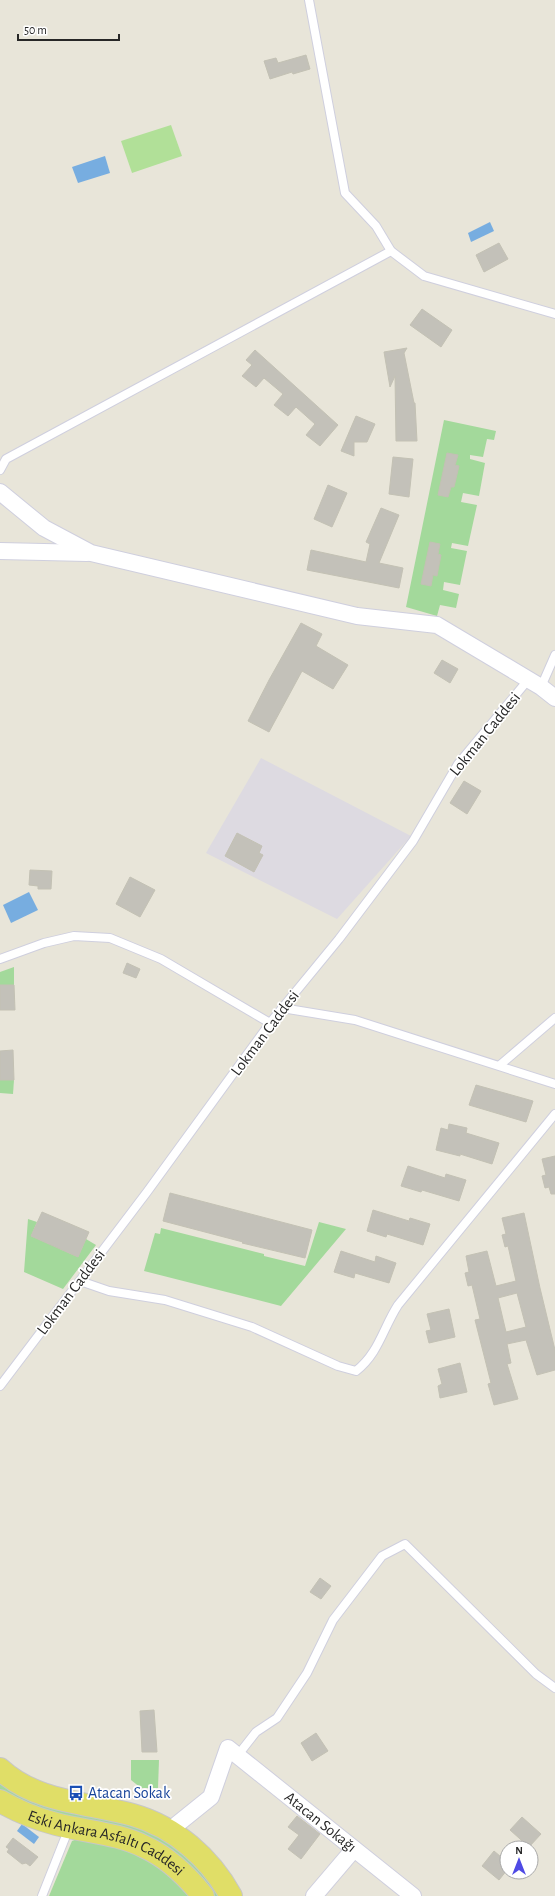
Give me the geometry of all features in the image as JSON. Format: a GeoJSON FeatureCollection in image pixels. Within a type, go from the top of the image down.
{"type":"FeatureCollection","features":[{"type":"Feature","properties":{"kind":"main road","name":"Eski Ankara Asfaltı Caddesi"},"geometry":{"type":"LineString","coordinates":[[0,1769],[21,1785],[35,1792],[53,1798],[133,1815],[170,1830],[194,1849],[208,1864],[231,1896]]}},
{"type":"Feature","properties":{"kind":"main road","name":"Eski Ankara Asfaltı Caddesi"},"geometry":{"type":"LineString","coordinates":[[0,1801],[16,1810],[68,1827],[125,1839],[145,1846],[182,1872],[203,1896]]}},
{"type":"Feature","properties":{"kind":"street"},"geometry":{"type":"LineString","coordinates":[[0,492],[44,528],[91,553]]}},
{"type":"Feature","properties":{"kind":"street"},"geometry":{"type":"LineString","coordinates":[[0,551],[91,553],[357,616],[437,625],[535,683],[555,698]]}},
{"type":"Feature","properties":{"kind":"street"},"geometry":{"type":"LineString","coordinates":[[170,1830],[211,1797],[233,1752]]}},
{"type":"Feature","properties":{"kind":"street","name":"Atacan Sokağı"},"geometry":{"type":"LineString","coordinates":[[233,1752],[413,1896]]}},
{"type":"Feature","properties":{"kind":"street"},"geometry":{"type":"LineString","coordinates":[[314,1896],[354,1849]]}},
{"type":"Feature","properties":{"kind":"lane"},"geometry":{"type":"LineString","coordinates":[[309,0],[345,193],[376,226],[391,252],[424,276],[555,314]]}},
{"type":"Feature","properties":{"kind":"lane"},"geometry":{"type":"LineString","coordinates":[[0,470],[6,458],[391,252]]}},
{"type":"Feature","properties":{"kind":"lane","name":"Lokman Caddesi"},"geometry":{"type":"LineString","coordinates":[[0,1386],[147,1192],[270,1023],[339,939],[413,841],[458,764],[535,683],[555,655]]}},
{"type":"Feature","properties":{"kind":"lane"},"geometry":{"type":"LineString","coordinates":[[0,959],[44,942],[74,936],[110,938],[161,959],[270,1023]]}},
{"type":"Feature","properties":{"kind":"lane"},"geometry":{"type":"LineString","coordinates":[[282,1008],[355,1020],[500,1065],[555,1084]]}},
{"type":"Feature","properties":{"kind":"lane"},"geometry":{"type":"LineString","coordinates":[[500,1065],[555,1018]]}},
{"type":"Feature","properties":{"kind":"lane"},"geometry":{"type":"LineString","coordinates":[[80,1281],[109,1291],[165,1300],[252,1327],[338,1366],[356,1371],[368,1362],[381,1341],[390,1318],[398,1305],[555,1114]]}},
{"type":"Feature","properties":{"kind":"lane"},"geometry":{"type":"LineString","coordinates":[[233,1752],[256,1732],[276,1718],[308,1673],[333,1620],[382,1556],[405,1544],[536,1674],[555,1688]]}},
{"type":"Feature","properties":{"kind":"lane"},"geometry":{"type":"LineString","coordinates":[[42,1896],[68,1827]]}},
{"type":"Feature","properties":{"kind":"shaded area"},"geometry":{"type":"Polygon","coordinates":[[[261,758],[411,836],[337,919],[206,853],[261,758]]]}},
{"type":"Feature","properties":{"kind":"green space"},"geometry":{"type":"Polygon","coordinates":[[[171,125],[182,156],[132,173],[121,141],[171,125]]]}},
{"type":"Feature","properties":{"kind":"green space"},"geometry":{"type":"Polygon","coordinates":[[[444,420],[496,431],[494,440],[487,439],[483,457],[470,455],[470,459],[485,463],[479,496],[463,493],[461,502],[477,505],[468,546],[452,543],[451,548],[467,551],[460,585],[444,582],[443,590],[459,594],[456,608],[440,605],[437,616],[406,607],[444,420]]]}},
{"type":"Feature","properties":{"kind":"green space"},"geometry":{"type":"Polygon","coordinates":[[[14,967],[14,985],[0,985],[0,972],[14,967]]]}},
{"type":"Feature","properties":{"kind":"green space"},"geometry":{"type":"Polygon","coordinates":[[[0,1080],[14,1080],[13,1094],[0,1093],[0,1080]]]}},
{"type":"Feature","properties":{"kind":"green space"},"geometry":{"type":"Polygon","coordinates":[[[28,1219],[37,1222],[31,1236],[49,1244],[66,1234],[60,1249],[78,1257],[86,1239],[96,1245],[63,1289],[24,1272],[28,1219]]]}},
{"type":"Feature","properties":{"kind":"green space"},"geometry":{"type":"Polygon","coordinates":[[[319,1222],[346,1229],[281,1306],[144,1271],[155,1233],[160,1234],[161,1228],[305,1266],[319,1222]]]}},
{"type":"Feature","properties":{"kind":"green space"},"geometry":{"type":"Polygon","coordinates":[[[131,1760],[159,1760],[158,1788],[141,1788],[131,1780],[131,1760]]]}},
{"type":"Feature","properties":{"kind":"green space"},"geometry":{"type":"Polygon","coordinates":[[[0,1779],[152,1832],[185,1851],[222,1896],[214,1896],[195,1871],[34,1809],[0,1789],[0,1779]]]}},
{"type":"Feature","properties":{"kind":"green space"},"geometry":{"type":"Polygon","coordinates":[[[80,1838],[122,1847],[153,1859],[192,1896],[49,1896],[72,1841],[80,1838]]]}},
{"type":"Feature","properties":{"kind":"water"},"geometry":{"type":"Polygon","coordinates":[[[105,156],[110,173],[78,183],[72,167],[105,156]]]}},
{"type":"Feature","properties":{"kind":"water"},"geometry":{"type":"Polygon","coordinates":[[[490,222],[494,231],[471,242],[468,233],[490,222]]]}},
{"type":"Feature","properties":{"kind":"water"},"geometry":{"type":"Polygon","coordinates":[[[29,892],[38,910],[11,923],[3,905],[29,892]]]}},
{"type":"Feature","properties":{"kind":"water"},"geometry":{"type":"Polygon","coordinates":[[[22,1824],[39,1837],[34,1844],[17,1831],[22,1824]]]}},
{"type":"Feature","properties":{"kind":"building"},"geometry":{"type":"Polygon","coordinates":[[[306,55],[310,69],[293,74],[292,72],[270,79],[264,61],[276,58],[278,63],[306,55]]]}},
{"type":"Feature","properties":{"kind":"building"},"geometry":{"type":"Polygon","coordinates":[[[499,243],[508,259],[484,272],[476,255],[499,243]]]}},
{"type":"Feature","properties":{"kind":"building"},"geometry":{"type":"Polygon","coordinates":[[[422,309],[452,330],[441,347],[410,325],[422,309]]]}},
{"type":"Feature","properties":{"kind":"building"},"geometry":{"type":"Polygon","coordinates":[[[407,348],[404,353],[415,403],[417,441],[396,441],[395,376],[390,387],[384,352],[407,348]]]}},
{"type":"Feature","properties":{"kind":"building"},"geometry":{"type":"Polygon","coordinates":[[[255,350],[338,425],[320,446],[306,435],[315,424],[296,407],[288,416],[274,405],[283,394],[264,378],[256,387],[242,376],[252,365],[246,360],[255,350]]]}},
{"type":"Feature","properties":{"kind":"building"},"geometry":{"type":"Polygon","coordinates":[[[356,416],[375,424],[367,442],[354,442],[354,456],[341,451],[356,416]]]}},
{"type":"Feature","properties":{"kind":"building"},"geometry":{"type":"Polygon","coordinates":[[[447,453],[458,455],[455,465],[459,466],[454,487],[451,487],[448,497],[438,495],[447,453]]]}},
{"type":"Feature","properties":{"kind":"building"},"geometry":{"type":"Polygon","coordinates":[[[393,457],[413,459],[409,497],[389,494],[393,457]]]}},
{"type":"Feature","properties":{"kind":"building"},"geometry":{"type":"Polygon","coordinates":[[[328,485],[347,493],[332,527],[314,519],[328,485]]]}},
{"type":"Feature","properties":{"kind":"building"},"geometry":{"type":"Polygon","coordinates":[[[381,508],[399,515],[379,563],[403,568],[399,588],[307,570],[311,550],[366,562],[370,544],[366,542],[381,508]]]}},
{"type":"Feature","properties":{"kind":"building"},"geometry":{"type":"Polygon","coordinates":[[[430,542],[440,544],[438,554],[441,555],[437,576],[433,575],[431,586],[421,584],[430,542]]]}},
{"type":"Feature","properties":{"kind":"building"},"geometry":{"type":"Polygon","coordinates":[[[301,623],[322,634],[316,646],[348,665],[333,689],[302,671],[269,732],[248,721],[301,623]]]}},
{"type":"Feature","properties":{"kind":"building"},"geometry":{"type":"Polygon","coordinates":[[[442,660],[458,669],[450,683],[434,673],[442,660]]]}},
{"type":"Feature","properties":{"kind":"building"},"geometry":{"type":"Polygon","coordinates":[[[464,781],[481,791],[467,814],[450,803],[464,781]]]}},
{"type":"Feature","properties":{"kind":"building"},"geometry":{"type":"Polygon","coordinates":[[[237,833],[262,846],[259,853],[263,855],[254,872],[225,856],[237,833]]]}},
{"type":"Feature","properties":{"kind":"building"},"geometry":{"type":"Polygon","coordinates":[[[30,870],[52,871],[51,889],[38,889],[38,886],[29,885],[30,870]]]}},
{"type":"Feature","properties":{"kind":"building"},"geometry":{"type":"Polygon","coordinates":[[[130,877],[155,890],[140,917],[116,904],[130,877]]]}},
{"type":"Feature","properties":{"kind":"building"},"geometry":{"type":"Polygon","coordinates":[[[127,963],[140,969],[136,978],[123,973],[127,963]]]}},
{"type":"Feature","properties":{"kind":"building"},"geometry":{"type":"Polygon","coordinates":[[[0,985],[14,985],[15,1010],[0,1010],[0,985]]]}},
{"type":"Feature","properties":{"kind":"building"},"geometry":{"type":"Polygon","coordinates":[[[13,1050],[14,1080],[0,1080],[0,1051],[13,1050]]]}},
{"type":"Feature","properties":{"kind":"building"},"geometry":{"type":"Polygon","coordinates":[[[476,1085],[533,1101],[526,1122],[469,1105],[476,1085]]]}},
{"type":"Feature","properties":{"kind":"building"},"geometry":{"type":"Polygon","coordinates":[[[449,1124],[467,1128],[466,1133],[499,1143],[492,1164],[460,1154],[460,1156],[436,1150],[441,1128],[448,1130],[449,1124]]]}},
{"type":"Feature","properties":{"kind":"building"},"geometry":{"type":"Polygon","coordinates":[[[555,1156],[555,1194],[551,1194],[549,1187],[545,1188],[542,1176],[546,1175],[542,1159],[555,1156]]]}},
{"type":"Feature","properties":{"kind":"building"},"geometry":{"type":"Polygon","coordinates":[[[408,1166],[445,1178],[446,1174],[466,1180],[459,1201],[422,1190],[421,1192],[401,1186],[408,1166]]]}},
{"type":"Feature","properties":{"kind":"building"},"geometry":{"type":"Polygon","coordinates":[[[170,1193],[312,1230],[305,1258],[242,1243],[243,1242],[163,1221],[170,1193]]]}},
{"type":"Feature","properties":{"kind":"building"},"geometry":{"type":"Polygon","coordinates":[[[373,1210],[409,1221],[410,1218],[430,1224],[423,1245],[387,1234],[386,1237],[367,1231],[373,1210]]]}},
{"type":"Feature","properties":{"kind":"building"},"geometry":{"type":"Polygon","coordinates":[[[42,1212],[89,1232],[78,1257],[31,1236],[42,1212]]]}},
{"type":"Feature","properties":{"kind":"building"},"geometry":{"type":"Polygon","coordinates":[[[524,1213],[555,1350],[555,1370],[537,1375],[526,1340],[507,1344],[511,1363],[507,1364],[518,1399],[494,1405],[488,1384],[491,1383],[475,1320],[480,1319],[472,1285],[468,1286],[465,1273],[469,1272],[466,1256],[487,1251],[496,1286],[516,1281],[508,1246],[505,1247],[502,1235],[506,1234],[502,1218],[524,1213]],[[517,1293],[498,1298],[506,1332],[526,1327],[517,1293]]]}},
{"type":"Feature","properties":{"kind":"building"},"geometry":{"type":"Polygon","coordinates":[[[341,1251],[375,1262],[376,1256],[396,1263],[389,1283],[355,1273],[354,1278],[334,1272],[341,1251]]]}},
{"type":"Feature","properties":{"kind":"building"},"geometry":{"type":"Polygon","coordinates":[[[449,1309],[455,1337],[429,1343],[426,1331],[431,1330],[427,1314],[449,1309]]]}},
{"type":"Feature","properties":{"kind":"building"},"geometry":{"type":"Polygon","coordinates":[[[460,1363],[467,1392],[440,1398],[438,1386],[442,1384],[438,1369],[460,1363]]]}},
{"type":"Feature","properties":{"kind":"building"},"geometry":{"type":"Polygon","coordinates":[[[320,1578],[331,1586],[321,1599],[310,1592],[320,1578]]]}},
{"type":"Feature","properties":{"kind":"building"},"geometry":{"type":"Polygon","coordinates":[[[154,1710],[157,1752],[142,1752],[140,1711],[154,1710]]]}},
{"type":"Feature","properties":{"kind":"building"},"geometry":{"type":"Polygon","coordinates":[[[316,1733],[328,1751],[312,1761],[301,1743],[316,1733]]]}},
{"type":"Feature","properties":{"kind":"building"},"geometry":{"type":"Polygon","coordinates":[[[297,1816],[320,1834],[301,1859],[288,1849],[299,1835],[288,1827],[297,1816]]]}},
{"type":"Feature","properties":{"kind":"building"},"geometry":{"type":"Polygon","coordinates":[[[522,1817],[541,1834],[535,1840],[521,1840],[510,1830],[522,1817]]]}},
{"type":"Feature","properties":{"kind":"building"},"geometry":{"type":"Polygon","coordinates":[[[13,1838],[38,1857],[30,1866],[26,1863],[22,1864],[7,1852],[9,1849],[6,1847],[13,1838]]]}},
{"type":"Feature","properties":{"kind":"building"},"geometry":{"type":"Polygon","coordinates":[[[494,1851],[499,1855],[499,1880],[482,1866],[494,1851]]]}},
{"type":"Feature","properties":{"kind":"place","name":"Atacan Sokak"},"geometry":{"type":"Point","coordinates":[76,1793]}}]}
